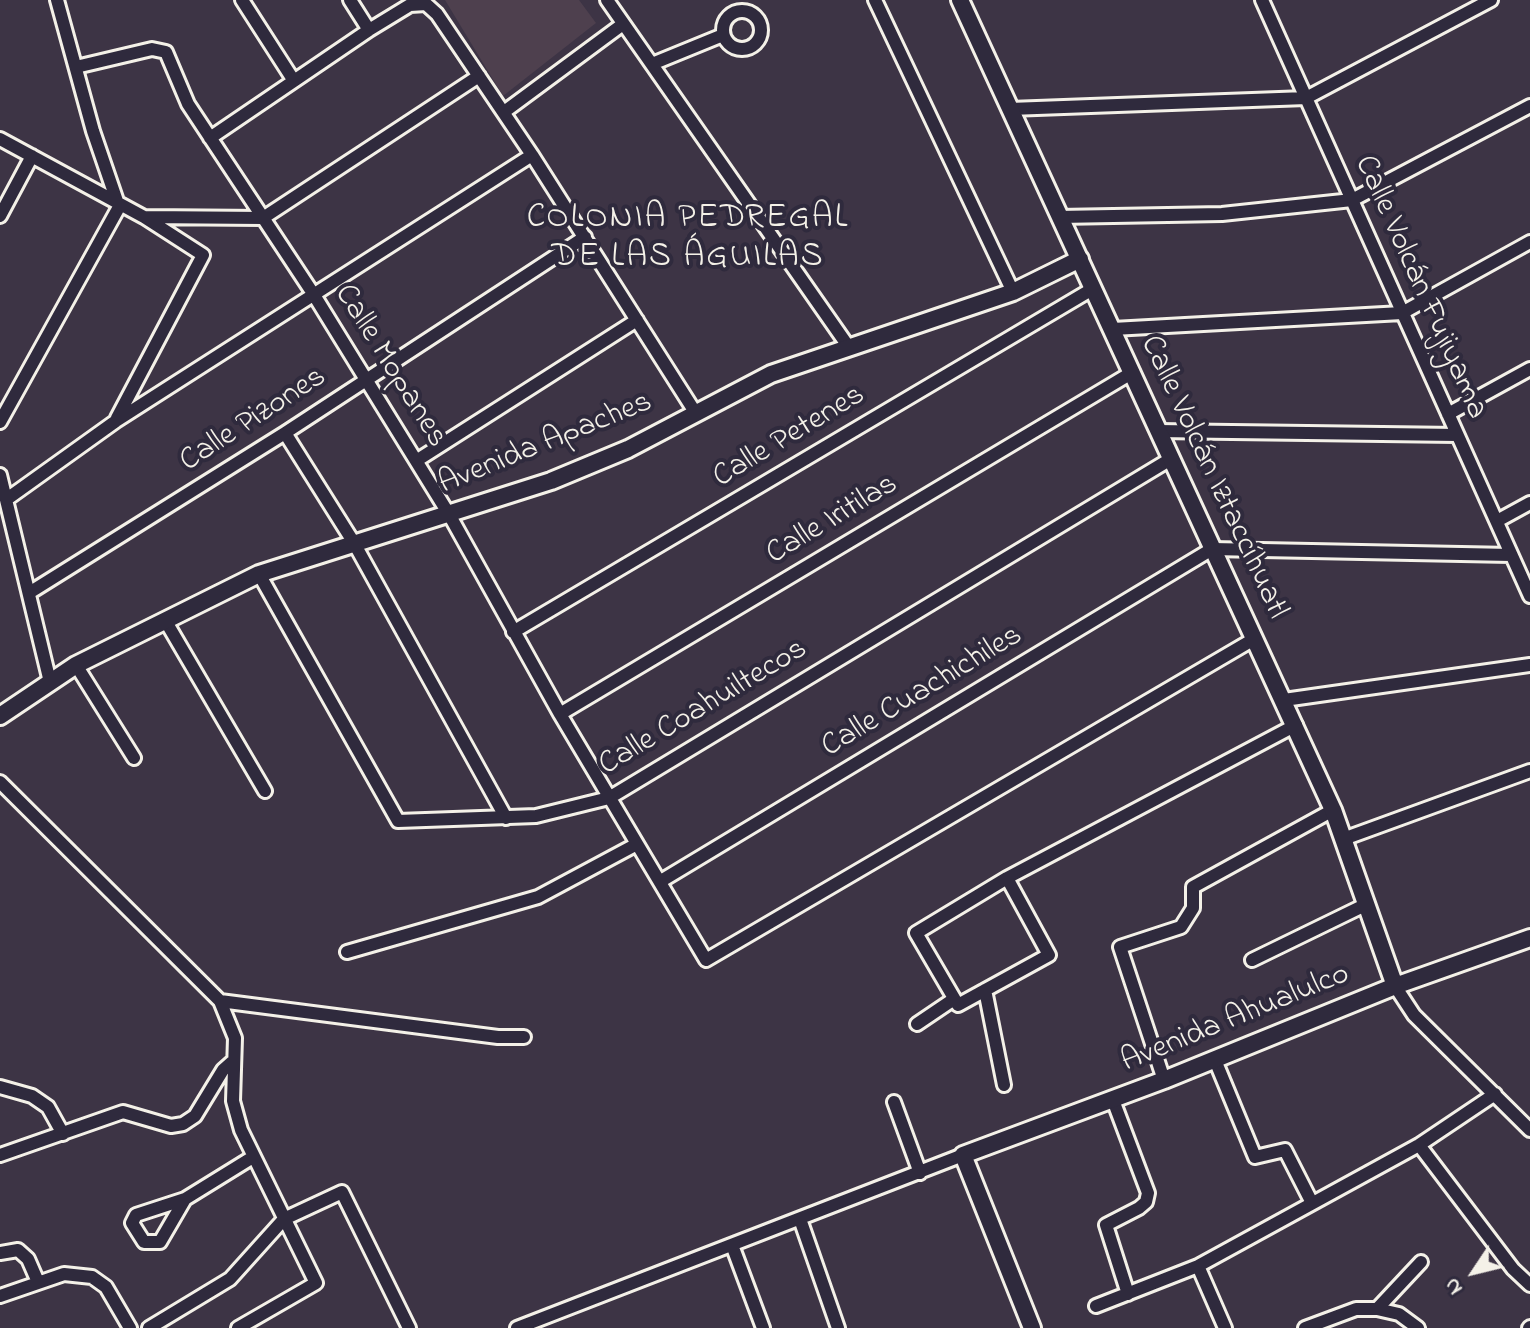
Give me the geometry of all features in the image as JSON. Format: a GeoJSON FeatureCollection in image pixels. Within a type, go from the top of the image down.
{"type":"FeatureCollection","features":[{"type":"Feature","properties":{"kind":"street"},"geometry":{"type":"LineString","coordinates":[[0,422],[119,207],[57,0]]}},
{"type":"Feature","properties":{"kind":"street"},"geometry":{"type":"LineString","coordinates":[[242,0],[294,81]]}},
{"type":"Feature","properties":{"kind":"street"},"geometry":{"type":"LineString","coordinates":[[350,0],[369,30]]}},
{"type":"Feature","properties":{"kind":"street"},"geometry":{"type":"LineString","coordinates":[[607,0],[848,346]]}},
{"type":"Feature","properties":{"kind":"street"},"geometry":{"type":"LineString","coordinates":[[875,0],[1013,292]]}},
{"type":"Feature","properties":{"kind":"street","name":"Calle Volcán Iztaccíhuatl"},"geometry":{"type":"LineString","coordinates":[[960,0],[1133,372],[1169,460],[1296,725],[1346,838],[1395,986]]}},
{"type":"Feature","properties":{"kind":"street","name":"Calle Volcán Fujiyama"},"geometry":{"type":"LineString","coordinates":[[1262,0],[1530,596]]}},
{"type":"Feature","properties":{"kind":"street"},"geometry":{"type":"LineString","coordinates":[[1010,109],[1306,98],[1491,0]]}},
{"type":"Feature","properties":{"kind":"street"},"geometry":{"type":"LineString","coordinates":[[210,138],[369,30],[410,5],[426,4],[437,14],[504,112],[695,412]]}},
{"type":"Feature","properties":{"kind":"street"},"geometry":{"type":"LineString","coordinates":[[735,6],[757,19],[759,37],[751,47],[739,49],[728,43],[723,35],[725,20],[735,6]]}},
{"type":"Feature","properties":{"kind":"street"},"geometry":{"type":"LineString","coordinates":[[504,112],[623,24]]}},
{"type":"Feature","properties":{"kind":"street"},"geometry":{"type":"LineString","coordinates":[[652,64],[723,35]]}},
{"type":"Feature","properties":{"kind":"street","name":"Calle Mopanes"},"geometry":{"type":"LineString","coordinates":[[76,67],[152,49],[166,52],[188,104],[314,295],[450,516],[560,714],[706,960],[1254,639]]}},
{"type":"Feature","properties":{"kind":"street"},"geometry":{"type":"LineString","coordinates":[[144,217],[263,218],[479,76]]}},
{"type":"Feature","properties":{"kind":"street"},"geometry":{"type":"LineString","coordinates":[[1059,217],[1222,214],[1352,200],[1530,106]]}},
{"type":"Feature","properties":{"kind":"street"},"geometry":{"type":"LineString","coordinates":[[0,139],[119,207],[144,217],[203,255],[116,421]]}},
{"type":"Feature","properties":{"kind":"street"},"geometry":{"type":"LineString","coordinates":[[7,499],[116,421],[532,155]]}},
{"type":"Feature","properties":{"kind":"street"},"geometry":{"type":"LineString","coordinates":[[0,216],[32,156]]}},
{"type":"Feature","properties":{"kind":"street","name":"Calle Pizones"},"geometry":{"type":"LineString","coordinates":[[29,593],[285,433],[585,237]]}},
{"type":"Feature","properties":{"kind":"street"},"geometry":{"type":"LineString","coordinates":[[1113,329],[1402,313],[1530,242]]}},
{"type":"Feature","properties":{"kind":"street","name":"Avenida Apaches"},"geometry":{"type":"LineString","coordinates":[[0,716],[76,665],[259,574],[450,516],[628,449],[771,374],[1013,292],[1080,259]]}},
{"type":"Feature","properties":{"kind":"street","name":"Calle Petenes"},"geometry":{"type":"LineString","coordinates":[[513,632],[1094,288]]}},
{"type":"Feature","properties":{"kind":"street"},"geometry":{"type":"LineString","coordinates":[[416,461],[637,320]]}},
{"type":"Feature","properties":{"kind":"street"},"geometry":{"type":"LineString","coordinates":[[1448,414],[1530,369]]}},
{"type":"Feature","properties":{"kind":"street","name":"Calle Iritilas"},"geometry":{"type":"LineString","coordinates":[[560,714],[1133,372]]}},
{"type":"Feature","properties":{"kind":"street"},"geometry":{"type":"LineString","coordinates":[[1157,431],[1457,435]]}},
{"type":"Feature","properties":{"kind":"street"},"geometry":{"type":"LineString","coordinates":[[285,433],[354,543],[506,818]]}},
{"type":"Feature","properties":{"kind":"street","name":"Calle Coahuiltecos"},"geometry":{"type":"LineString","coordinates":[[259,574],[398,821],[536,816],[609,798],[1169,460]]}},
{"type":"Feature","properties":{"kind":"street"},"geometry":{"type":"LineString","coordinates":[[0,475],[50,682]]}},
{"type":"Feature","properties":{"kind":"street"},"geometry":{"type":"LineString","coordinates":[[1497,521],[1530,503]]}},
{"type":"Feature","properties":{"kind":"street"},"geometry":{"type":"LineString","coordinates":[[1212,549],[1511,555]]}},
{"type":"Feature","properties":{"kind":"street","name":"Calle Cuachichiles"},"geometry":{"type":"LineString","coordinates":[[661,881],[1212,549]]}},
{"type":"Feature","properties":{"kind":"street"},"geometry":{"type":"LineString","coordinates":[[165,620],[265,791]]}},
{"type":"Feature","properties":{"kind":"street"},"geometry":{"type":"LineString","coordinates":[[76,665],[134,758]]}},
{"type":"Feature","properties":{"kind":"street"},"geometry":{"type":"LineString","coordinates":[[1284,700],[1530,665]]}},
{"type":"Feature","properties":{"kind":"street"},"geometry":{"type":"LineString","coordinates":[[1007,878],[1049,955],[958,1005],[916,933],[1007,878],[1296,725]]}},
{"type":"Feature","properties":{"kind":"street"},"geometry":{"type":"LineString","coordinates":[[1346,838],[1530,771]]}},
{"type":"Feature","properties":{"kind":"street"},"geometry":{"type":"LineString","coordinates":[[0,782],[220,1001],[235,1038],[233,1101],[253,1157],[316,1283],[238,1328]]}},
{"type":"Feature","properties":{"kind":"street"},"geometry":{"type":"LineString","coordinates":[[1164,1080],[1120,947],[1181,927],[1193,908],[1193,887],[1333,810]]}},
{"type":"Feature","properties":{"kind":"street"},"geometry":{"type":"LineString","coordinates":[[347,952],[538,897],[637,844]]}},
{"type":"Feature","properties":{"kind":"street"},"geometry":{"type":"LineString","coordinates":[[1252,960],[1367,904]]}},
{"type":"Feature","properties":{"kind":"street","name":"Avenida Ahualulco"},"geometry":{"type":"LineString","coordinates":[[963,1155],[1113,1100],[1395,986],[1530,938]]}},
{"type":"Feature","properties":{"kind":"street"},"geometry":{"type":"LineString","coordinates":[[1395,986],[1414,1015],[1530,1130]]}},
{"type":"Feature","properties":{"kind":"street"},"geometry":{"type":"LineString","coordinates":[[985,990],[1004,1085]]}},
{"type":"Feature","properties":{"kind":"street"},"geometry":{"type":"LineString","coordinates":[[917,1024],[954,999]]}},
{"type":"Feature","properties":{"kind":"street"},"geometry":{"type":"LineString","coordinates":[[220,1001],[498,1037],[524,1037]]}},
{"type":"Feature","properties":{"kind":"street"},"geometry":{"type":"LineString","coordinates":[[1215,1060],[1255,1157],[1285,1150],[1311,1201]]}},
{"type":"Feature","properties":{"kind":"street"},"geometry":{"type":"LineString","coordinates":[[0,1155],[123,1112],[171,1126],[183,1124],[195,1116],[223,1070],[232,1062]]}},
{"type":"Feature","properties":{"kind":"street"},"geometry":{"type":"LineString","coordinates":[[0,1087],[32,1096],[48,1107],[63,1134]]}},
{"type":"Feature","properties":{"kind":"street"},"geometry":{"type":"LineString","coordinates":[[1096,1306],[1198,1266],[1311,1201],[1419,1145],[1495,1094]]}},
{"type":"Feature","properties":{"kind":"street"},"geometry":{"type":"LineString","coordinates":[[1113,1100],[1148,1193],[1146,1202],[1139,1208],[1106,1225],[1128,1294]]}},
{"type":"Feature","properties":{"kind":"street"},"geometry":{"type":"LineString","coordinates":[[894,1102],[920,1173]]}},
{"type":"Feature","properties":{"kind":"street"},"geometry":{"type":"LineString","coordinates":[[1419,1145],[1513,1269],[1530,1285]]}},
{"type":"Feature","properties":{"kind":"street"},"geometry":{"type":"LineString","coordinates":[[517,1328],[551,1322],[732,1245],[963,1155],[1032,1328]]}},
{"type":"Feature","properties":{"kind":"street"},"geometry":{"type":"LineString","coordinates":[[185,1199],[253,1157]]}},
{"type":"Feature","properties":{"kind":"street"},"geometry":{"type":"LineString","coordinates":[[149,1328],[230,1279],[284,1219],[342,1192],[409,1328]]}},
{"type":"Feature","properties":{"kind":"street"},"geometry":{"type":"LineString","coordinates":[[800,1219],[838,1328]]}},
{"type":"Feature","properties":{"kind":"street"},"geometry":{"type":"LineString","coordinates":[[732,1245],[763,1328]]}},
{"type":"Feature","properties":{"kind":"street"},"geometry":{"type":"LineString","coordinates":[[0,1253],[18,1250],[28,1259],[38,1282]]}},
{"type":"Feature","properties":{"kind":"street"},"geometry":{"type":"LineString","coordinates":[[1377,1309],[1421,1262]]}},
{"type":"Feature","properties":{"kind":"street"},"geometry":{"type":"LineString","coordinates":[[1198,1266],[1225,1328]]}},
{"type":"Feature","properties":{"kind":"street"},"geometry":{"type":"LineString","coordinates":[[0,1296],[64,1274],[92,1277],[106,1287],[130,1328]]}},
{"type":"Feature","properties":{"kind":"street"},"geometry":{"type":"LineString","coordinates":[[1305,1328],[1356,1309],[1377,1309],[1399,1314],[1418,1328]]}},
{"type":"Feature","properties":{"kind":"shaded area"},"geometry":{"type":"Polygon","coordinates":[[[445,0],[579,0],[596,23],[503,96],[445,0]]]}},
{"type":"Feature","properties":{"kind":"district","name":"COLONIA PEDREGAL DE LAS ÁGUILAS"},"geometry":{"type":"Point","coordinates":[688,240]}}]}
